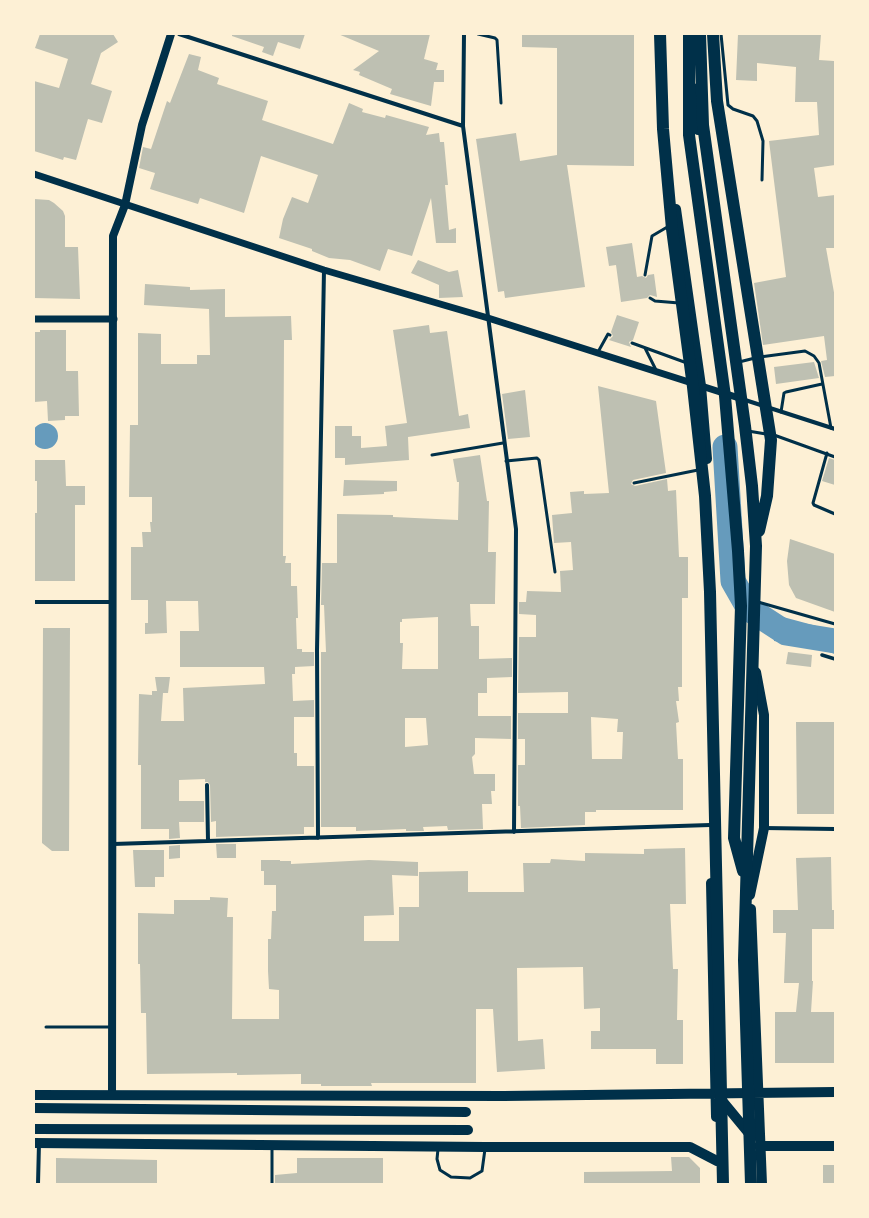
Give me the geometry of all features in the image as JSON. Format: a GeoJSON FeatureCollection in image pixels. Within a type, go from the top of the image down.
{"type":"FeatureCollection","features":[{"type":"Feature","properties":{"kind":"highway"},"geometry":{"type":"LineString","coordinates":[[662,34],[660,51],[663,129],[672,229],[693,387],[705,496],[710,592],[723,1184]]}},
{"type":"Feature","properties":{"kind":"highway"},"geometry":{"type":"LineString","coordinates":[[690,34],[689,134],[725,396],[736,521],[749,603],[734,838],[750,895]]}},
{"type":"Feature","properties":{"kind":"highway"},"geometry":{"type":"LineString","coordinates":[[700,34],[703,125],[745,426],[752,486],[756,546],[744,960],[750,1184]]}},
{"type":"Feature","properties":{"kind":"highway"},"geometry":{"type":"LineString","coordinates":[[713,34],[717,101],[771,440],[767,496],[756,546]]}},
{"type":"Feature","properties":{"kind":"main road"},"geometry":{"type":"LineString","coordinates":[[112,1095],[113,236],[125,205],[142,125],[171,34]]}},
{"type":"Feature","properties":{"kind":"main road"},"geometry":{"type":"LineString","coordinates":[[662,34],[668,143],[677,222],[701,386],[712,558],[710,825],[718,1184]]}},
{"type":"Feature","properties":{"kind":"main road"},"geometry":{"type":"LineString","coordinates":[[690,34],[691,68],[698,130],[739,398],[751,507],[749,603],[751,643],[747,714],[744,825],[750,895],[759,1146],[762,1184]]}},
{"type":"Feature","properties":{"kind":"main road"},"geometry":{"type":"LineString","coordinates":[[750,895],[764,828],[764,715],[751,643]]}},
{"type":"Feature","properties":{"kind":"main road"},"geometry":{"type":"LineString","coordinates":[[715,1092],[759,1146]]}},
{"type":"Feature","properties":{"kind":"main road"},"geometry":{"type":"LineString","coordinates":[[34,1095],[504,1096],[715,1092],[835,1092]]}},
{"type":"Feature","properties":{"kind":"main road"},"geometry":{"type":"LineString","coordinates":[[34,1108],[466,1112]]}},
{"type":"Feature","properties":{"kind":"main road"},"geometry":{"type":"LineString","coordinates":[[34,1129],[468,1130]]}},
{"type":"Feature","properties":{"kind":"main road"},"geometry":{"type":"LineString","coordinates":[[36,1143],[438,1147],[690,1147],[717,1161]]}},
{"type":"Feature","properties":{"kind":"main road"},"geometry":{"type":"LineString","coordinates":[[759,1146],[835,1146]]}},
{"type":"Feature","properties":{"kind":"street"},"geometry":{"type":"LineString","coordinates":[[179,34],[463,126]]}},
{"type":"Feature","properties":{"kind":"street"},"geometry":{"type":"LineString","coordinates":[[464,34],[463,126],[503,443],[516,529],[514,832]]}},
{"type":"Feature","properties":{"kind":"street"},"geometry":{"type":"LineString","coordinates":[[34,174],[324,270],[598,352],[833,429]]}},
{"type":"Feature","properties":{"kind":"street"},"geometry":{"type":"LineString","coordinates":[[318,838],[317,650],[324,270]]}},
{"type":"Feature","properties":{"kind":"street"},"geometry":{"type":"LineString","coordinates":[[34,319],[114,319]]}},
{"type":"Feature","properties":{"kind":"street"},"geometry":{"type":"LineString","coordinates":[[34,602],[113,602]]}},
{"type":"Feature","properties":{"kind":"street"},"geometry":{"type":"LineString","coordinates":[[822,655],[835,659]]}},
{"type":"Feature","properties":{"kind":"street"},"geometry":{"type":"LineString","coordinates":[[207,785],[208,841]]}},
{"type":"Feature","properties":{"kind":"street"},"geometry":{"type":"LineString","coordinates":[[113,844],[710,825]]}},
{"type":"Feature","properties":{"kind":"street"},"geometry":{"type":"LineString","coordinates":[[764,828],[835,829]]}},
{"type":"Feature","properties":{"kind":"street"},"geometry":{"type":"LineString","coordinates":[[36,1143],[38,1184]]}},
{"type":"Feature","properties":{"kind":"lane"},"geometry":{"type":"LineString","coordinates":[[478,34],[497,40],[501,103]]}},
{"type":"Feature","properties":{"kind":"lane"},"geometry":{"type":"LineString","coordinates":[[721,34],[728,105],[732,110],[753,116],[757,121],[763,141],[762,180]]}},
{"type":"Feature","properties":{"kind":"lane"},"geometry":{"type":"LineString","coordinates":[[646,275],[652,236],[677,222]]}},
{"type":"Feature","properties":{"kind":"lane"},"geometry":{"type":"LineString","coordinates":[[650,298],[655,301],[689,304]]}},
{"type":"Feature","properties":{"kind":"lane"},"geometry":{"type":"LineString","coordinates":[[598,352],[608,334],[610,335]]}},
{"type":"Feature","properties":{"kind":"lane"},"geometry":{"type":"LineString","coordinates":[[632,343],[698,367]]}},
{"type":"Feature","properties":{"kind":"lane"},"geometry":{"type":"LineString","coordinates":[[645,348],[656,372]]}},
{"type":"Feature","properties":{"kind":"lane"},"geometry":{"type":"LineString","coordinates":[[734,363],[765,356],[805,351],[814,356],[819,363],[822,384],[833,429]]}},
{"type":"Feature","properties":{"kind":"lane"},"geometry":{"type":"LineString","coordinates":[[781,412],[784,393],[822,384]]}},
{"type":"Feature","properties":{"kind":"lane"},"geometry":{"type":"LineString","coordinates":[[742,430],[776,436],[835,457]]}},
{"type":"Feature","properties":{"kind":"lane"},"geometry":{"type":"LineString","coordinates":[[432,455],[503,443]]}},
{"type":"Feature","properties":{"kind":"lane"},"geometry":{"type":"LineString","coordinates":[[827,453],[813,503],[814,505],[835,514]]}},
{"type":"Feature","properties":{"kind":"lane"},"geometry":{"type":"LineString","coordinates":[[506,461],[537,458],[539,460],[555,572]]}},
{"type":"Feature","properties":{"kind":"lane"},"geometry":{"type":"LineString","coordinates":[[634,483],[707,468]]}},
{"type":"Feature","properties":{"kind":"lane"},"geometry":{"type":"LineString","coordinates":[[749,603],[835,624]]}},
{"type":"Feature","properties":{"kind":"lane"},"geometry":{"type":"LineString","coordinates":[[46,1027],[112,1027]]}},
{"type":"Feature","properties":{"kind":"lane"},"geometry":{"type":"LineString","coordinates":[[272,1145],[272,1184]]}},
{"type":"Feature","properties":{"kind":"lane"},"geometry":{"type":"LineString","coordinates":[[438,1147],[437,1159],[440,1170],[451,1177],[470,1178],[482,1171],[485,1147]]}},
{"type":"Feature","properties":{"kind":"water"},"geometry":{"type":"Polygon","coordinates":[[[45,423],[54,427],[58,436],[54,445],[45,449],[36,445],[32,436],[36,427],[45,423]]]}},
{"type":"Feature","properties":{"kind":"water"},"geometry":{"type":"Polygon","coordinates":[[[772,614],[835,631],[835,654],[815,647],[774,641],[772,614]]]}},
{"type":"Feature","properties":{"kind":"building"},"geometry":{"type":"Polygon","coordinates":[[[40,34],[113,34],[118,42],[101,53],[91,84],[112,91],[102,123],[88,119],[76,160],[64,157],[63,160],[34,151],[34,81],[59,88],[68,59],[35,48],[40,34]]]}},
{"type":"Feature","properties":{"kind":"building"},"geometry":{"type":"Polygon","coordinates":[[[232,34],[305,34],[300,49],[278,42],[273,56],[262,52],[264,47],[232,36],[232,34]]]}},
{"type":"Feature","properties":{"kind":"building"},"geometry":{"type":"Polygon","coordinates":[[[338,34],[430,34],[424,59],[438,63],[436,70],[444,70],[444,82],[434,82],[431,106],[390,94],[392,89],[359,75],[360,72],[353,70],[379,51],[338,34]]]}},
{"type":"Feature","properties":{"kind":"building"},"geometry":{"type":"Polygon","coordinates":[[[522,34],[634,34],[634,166],[567,165],[585,287],[505,298],[504,291],[498,292],[476,139],[516,133],[520,161],[557,155],[557,48],[522,47],[522,34]]]}},
{"type":"Feature","properties":{"kind":"building"},"geometry":{"type":"Polygon","coordinates":[[[738,34],[821,34],[819,60],[834,61],[835,165],[814,168],[818,197],[835,195],[835,248],[826,248],[835,298],[835,376],[825,377],[821,361],[827,360],[824,336],[763,345],[754,283],[786,277],[769,141],[819,135],[817,102],[795,102],[796,67],[757,63],[757,81],[736,80],[738,34]]]}},
{"type":"Feature","properties":{"kind":"building"},"geometry":{"type":"Polygon","coordinates":[[[189,54],[201,57],[198,70],[219,78],[217,84],[268,101],[262,120],[333,144],[349,103],[363,109],[362,112],[385,118],[386,115],[429,127],[426,135],[439,133],[440,142],[444,142],[448,185],[445,185],[449,230],[456,228],[456,243],[436,243],[431,198],[412,256],[388,249],[380,271],[350,260],[329,258],[312,251],[312,249],[279,238],[283,219],[292,197],[308,203],[318,175],[261,156],[244,213],[200,198],[198,204],[150,189],[155,173],[139,168],[143,147],[151,149],[167,101],[170,103],[189,54]]]}},
{"type":"Feature","properties":{"kind":"building"},"geometry":{"type":"Polygon","coordinates":[[[34,199],[49,200],[63,211],[65,216],[65,247],[78,247],[80,299],[34,298],[34,199]]]}},
{"type":"Feature","properties":{"kind":"building"},"geometry":{"type":"Polygon","coordinates":[[[632,243],[637,277],[642,276],[646,278],[648,275],[654,274],[657,297],[650,295],[647,298],[621,302],[616,265],[609,266],[606,247],[632,243]]]}},
{"type":"Feature","properties":{"kind":"building"},"geometry":{"type":"Polygon","coordinates":[[[418,260],[449,272],[458,270],[463,297],[439,298],[439,285],[411,273],[418,260]]]}},
{"type":"Feature","properties":{"kind":"building"},"geometry":{"type":"Polygon","coordinates":[[[145,284],[190,287],[190,290],[225,289],[225,317],[291,316],[292,340],[284,340],[283,556],[286,556],[285,563],[291,563],[291,586],[297,586],[297,649],[302,649],[302,652],[314,652],[314,666],[295,667],[295,674],[292,674],[293,701],[314,700],[314,717],[294,717],[294,753],[297,753],[297,766],[314,766],[314,827],[304,827],[304,834],[216,837],[216,821],[211,822],[210,785],[208,782],[205,782],[205,779],[179,780],[179,801],[204,801],[204,822],[179,822],[180,838],[169,839],[169,829],[141,829],[141,765],[138,765],[139,694],[152,695],[152,691],[157,691],[155,677],[170,677],[168,693],[163,693],[161,721],[184,721],[183,688],[265,684],[264,667],[180,667],[180,631],[199,631],[198,601],[166,601],[167,633],[145,634],[145,623],[148,623],[148,600],[131,600],[131,547],[143,547],[142,532],[151,532],[150,522],[152,522],[152,497],[129,497],[130,425],[138,425],[138,333],[161,334],[161,364],[197,364],[197,355],[210,355],[209,309],[144,305],[145,284]]]}},
{"type":"Feature","properties":{"kind":"building"},"geometry":{"type":"Polygon","coordinates":[[[617,315],[639,322],[633,340],[629,342],[631,347],[609,340],[613,336],[611,332],[617,315]]]}},
{"type":"Feature","properties":{"kind":"building"},"geometry":{"type":"Polygon","coordinates":[[[429,325],[430,333],[447,331],[459,416],[468,414],[470,428],[408,437],[409,460],[345,465],[345,458],[335,458],[335,426],[352,426],[352,436],[361,436],[361,448],[387,446],[385,426],[407,423],[393,330],[429,325]]]}},
{"type":"Feature","properties":{"kind":"building"},"geometry":{"type":"Polygon","coordinates":[[[40,330],[66,330],[66,371],[78,371],[79,416],[65,416],[65,420],[48,421],[47,401],[34,402],[34,332],[40,332],[40,330]]]}},
{"type":"Feature","properties":{"kind":"building"},"geometry":{"type":"Polygon","coordinates":[[[814,362],[819,378],[776,384],[774,367],[814,362]]]}},
{"type":"Feature","properties":{"kind":"building"},"geometry":{"type":"Polygon","coordinates":[[[598,386],[656,401],[666,473],[633,480],[631,484],[635,486],[667,479],[668,491],[676,490],[679,557],[688,557],[688,598],[682,598],[682,687],[678,687],[679,701],[676,701],[679,722],[676,723],[678,759],[683,759],[683,810],[596,810],[596,812],[585,812],[585,825],[521,828],[520,806],[518,806],[518,765],[525,765],[525,739],[518,739],[518,713],[568,713],[568,692],[518,693],[519,637],[536,637],[536,615],[519,614],[519,602],[526,602],[527,591],[561,592],[560,571],[573,570],[571,542],[554,543],[552,515],[572,513],[570,492],[584,491],[584,494],[609,493],[598,386]],[[591,717],[592,759],[622,759],[623,732],[617,732],[618,719],[591,717]]]}},
{"type":"Feature","properties":{"kind":"building"},"geometry":{"type":"Polygon","coordinates":[[[525,390],[530,437],[508,439],[502,394],[525,390]]]}},
{"type":"Feature","properties":{"kind":"building"},"geometry":{"type":"Polygon","coordinates":[[[480,455],[487,501],[489,501],[488,552],[496,552],[495,604],[470,604],[471,626],[479,626],[479,659],[512,658],[512,677],[487,678],[487,693],[478,693],[478,716],[511,716],[511,739],[475,738],[475,754],[472,757],[474,774],[495,774],[495,791],[491,791],[492,804],[482,804],[483,829],[448,830],[447,826],[423,827],[424,831],[406,831],[406,829],[356,831],[356,827],[321,827],[321,652],[326,652],[324,605],[321,605],[322,563],[337,563],[337,514],[393,515],[393,517],[458,520],[459,482],[457,482],[453,459],[480,455]],[[438,617],[402,619],[402,622],[400,622],[400,643],[403,643],[402,669],[438,669],[438,617]],[[405,718],[405,747],[428,745],[426,718],[405,718]]]}},
{"type":"Feature","properties":{"kind":"building"},"geometry":{"type":"Polygon","coordinates":[[[829,458],[835,460],[835,485],[822,481],[829,458]]]}},
{"type":"Feature","properties":{"kind":"building"},"geometry":{"type":"Polygon","coordinates":[[[34,460],[65,460],[66,486],[85,486],[85,505],[75,505],[75,581],[34,581],[34,513],[37,513],[37,481],[34,481],[34,460]]]}},
{"type":"Feature","properties":{"kind":"building"},"geometry":{"type":"Polygon","coordinates":[[[344,480],[397,481],[397,491],[384,492],[384,494],[343,496],[344,480]]]}},
{"type":"Feature","properties":{"kind":"building"},"geometry":{"type":"Polygon","coordinates":[[[790,539],[835,554],[835,612],[796,598],[789,585],[787,561],[790,539]]]}},
{"type":"Feature","properties":{"kind":"building"},"geometry":{"type":"Polygon","coordinates":[[[43,628],[70,628],[69,851],[52,851],[42,843],[43,628]]]}},
{"type":"Feature","properties":{"kind":"building"},"geometry":{"type":"Polygon","coordinates":[[[788,652],[812,655],[811,667],[786,664],[788,652]]]}},
{"type":"Feature","properties":{"kind":"building"},"geometry":{"type":"Polygon","coordinates":[[[796,722],[835,722],[835,814],[797,814],[796,722]]]}},
{"type":"Feature","properties":{"kind":"building"},"geometry":{"type":"Polygon","coordinates":[[[216,844],[236,844],[236,858],[217,858],[216,844]]]}},
{"type":"Feature","properties":{"kind":"building"},"geometry":{"type":"Polygon","coordinates":[[[180,845],[180,858],[169,859],[169,846],[180,845]]]}},
{"type":"Feature","properties":{"kind":"building"},"geometry":{"type":"Polygon","coordinates":[[[685,848],[686,904],[670,904],[673,969],[678,969],[677,1020],[683,1020],[683,1064],[656,1064],[656,1049],[591,1049],[591,1031],[600,1031],[600,1008],[584,1009],[583,967],[517,968],[518,1041],[543,1039],[545,1069],[497,1072],[493,1009],[476,1009],[476,1083],[371,1083],[372,1086],[321,1086],[321,1084],[301,1084],[301,1074],[147,1074],[146,1013],[141,1013],[140,964],[138,964],[138,913],[174,914],[174,900],[210,900],[210,897],[228,898],[227,917],[233,917],[232,1019],[279,1019],[279,990],[269,989],[268,971],[268,939],[271,939],[272,911],[276,911],[276,885],[264,885],[264,871],[261,871],[261,860],[291,861],[291,864],[369,860],[418,862],[418,876],[392,875],[394,915],[364,916],[364,941],[399,941],[399,907],[419,907],[419,872],[468,871],[468,892],[524,892],[523,863],[550,863],[551,859],[585,861],[585,853],[644,854],[644,849],[685,848]]]}},
{"type":"Feature","properties":{"kind":"building"},"geometry":{"type":"Polygon","coordinates":[[[133,850],[164,850],[164,877],[155,877],[155,887],[135,887],[133,850]]]}},
{"type":"Feature","properties":{"kind":"building"},"geometry":{"type":"Polygon","coordinates":[[[831,857],[832,910],[835,910],[835,929],[812,929],[813,981],[811,1012],[835,1012],[835,1063],[775,1063],[775,1012],[796,1012],[799,983],[784,983],[786,933],[773,933],[773,910],[798,910],[796,858],[831,857]]]}},
{"type":"Feature","properties":{"kind":"building"},"geometry":{"type":"Polygon","coordinates":[[[671,1157],[689,1157],[700,1168],[700,1184],[584,1184],[584,1172],[672,1171],[671,1157]]]}},
{"type":"Feature","properties":{"kind":"building"},"geometry":{"type":"Polygon","coordinates":[[[56,1158],[157,1160],[157,1184],[56,1184],[56,1158]]]}},
{"type":"Feature","properties":{"kind":"building"},"geometry":{"type":"Polygon","coordinates":[[[297,1158],[383,1158],[383,1184],[275,1184],[275,1175],[297,1173],[297,1158]]]}},
{"type":"Feature","properties":{"kind":"building"},"geometry":{"type":"Polygon","coordinates":[[[823,1165],[835,1165],[835,1184],[823,1184],[823,1165]]]}},
{"type":"Feature","properties":{"kind":"waterway"},"geometry":{"type":"LineString","coordinates":[[725,447],[733,581],[749,609],[786,633],[835,641]]}}]}
